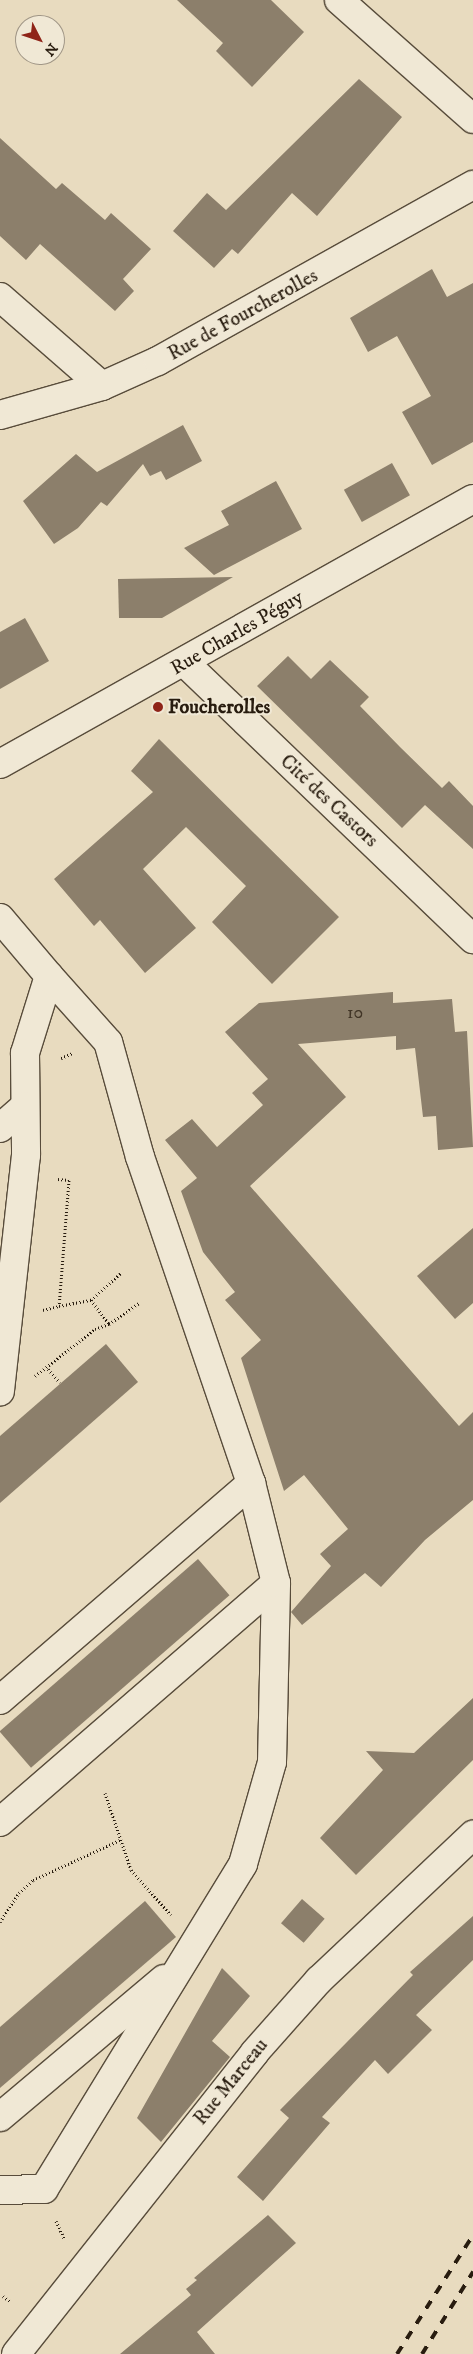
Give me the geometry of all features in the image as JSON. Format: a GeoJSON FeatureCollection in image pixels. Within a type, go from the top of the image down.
{"type":"FeatureCollection","features":[{"type":"Feature","properties":{"kind":"street"},"geometry":{"type":"LineString","coordinates":[[339,0],[473,119]]}},
{"type":"Feature","properties":{"kind":"street","name":"Rue de Fourcherolles"},"geometry":{"type":"LineString","coordinates":[[0,415],[102,386],[158,361],[473,185]]}},
{"type":"Feature","properties":{"kind":"street"},"geometry":{"type":"LineString","coordinates":[[0,297],[102,386]]}},
{"type":"Feature","properties":{"kind":"street","name":"Rue Charles Péguy"},"geometry":{"type":"LineString","coordinates":[[0,764],[185,663],[473,499]]}},
{"type":"Feature","properties":{"kind":"street","name":"Cité des Castors"},"geometry":{"type":"LineString","coordinates":[[185,663],[473,939]]}},
{"type":"Feature","properties":{"kind":"street"},"geometry":{"type":"LineString","coordinates":[[0,918],[108,1042],[140,1157],[251,1482],[276,1583],[272,1762],[243,1864],[44,2188],[0,2190]]}},
{"type":"Feature","properties":{"kind":"street"},"geometry":{"type":"LineString","coordinates":[[0,1392],[26,1155],[25,1053],[49,976]]}},
{"type":"Feature","properties":{"kind":"street"},"geometry":{"type":"LineString","coordinates":[[0,1128],[26,1106]]}},
{"type":"Feature","properties":{"kind":"street"},"geometry":{"type":"LineString","coordinates":[[0,1700],[251,1482]]}},
{"type":"Feature","properties":{"kind":"street"},"geometry":{"type":"LineString","coordinates":[[0,1822],[276,1583]]}},
{"type":"Feature","properties":{"kind":"street","name":"Rue Marceau"},"geometry":{"type":"LineString","coordinates":[[16,2354],[254,2052],[319,1980],[473,1835]]}},
{"type":"Feature","properties":{"kind":"street"},"geometry":{"type":"LineString","coordinates":[[0,2117],[182,1964]]}},
{"type":"Feature","properties":{"kind":"path"},"geometry":{"type":"LineString","coordinates":[[57,1060],[83,1048]]}},
{"type":"Feature","properties":{"kind":"path"},"geometry":{"type":"LineString","coordinates":[[54,1178],[69,1180],[59,1306]]}},
{"type":"Feature","properties":{"kind":"path"},"geometry":{"type":"LineString","coordinates":[[37,1310],[91,1300],[121,1272]]}},
{"type":"Feature","properties":{"kind":"path"},"geometry":{"type":"LineString","coordinates":[[91,1300],[110,1324]]}},
{"type":"Feature","properties":{"kind":"path"},"geometry":{"type":"LineString","coordinates":[[30,1377],[48,1369],[95,1329],[110,1324],[140,1302]]}},
{"type":"Feature","properties":{"kind":"path"},"geometry":{"type":"LineString","coordinates":[[48,1369],[60,1383]]}},
{"type":"Feature","properties":{"kind":"path"},"geometry":{"type":"LineString","coordinates":[[105,1793],[131,1870],[162,1904]]}},
{"type":"Feature","properties":{"kind":"path"},"geometry":{"type":"LineString","coordinates":[[0,1922],[19,1892],[33,1880],[120,1840]]}},
{"type":"Feature","properties":{"kind":"path"},"geometry":{"type":"LineString","coordinates":[[44,2188],[47,2213],[53,2214],[67,2243]]}},
{"type":"Feature","properties":{"kind":"path"},"geometry":{"type":"LineString","coordinates":[[3,2296],[11,2302],[17,2302]]}},
{"type":"Feature","properties":{"kind":"path"},"geometry":{"type":"LineString","coordinates":[[6,2309],[11,2302]]}},
{"type":"Feature","properties":{"kind":"building"},"geometry":{"type":"Polygon","coordinates":[[[177,0],[271,0],[304,32],[252,87],[216,51],[223,43],[177,0]]]}},
{"type":"Feature","properties":{"kind":"building"},"geometry":{"type":"Polygon","coordinates":[[[359,79],[402,117],[317,216],[292,193],[238,254],[232,249],[214,268],[173,231],[207,193],[226,210],[359,79]]]}},
{"type":"Feature","properties":{"kind":"building"},"geometry":{"type":"Polygon","coordinates":[[[0,138],[56,189],[62,183],[105,220],[111,213],[151,249],[123,279],[134,291],[115,311],[40,244],[26,260],[0,236],[0,138]]]}},
{"type":"Feature","properties":{"kind":"building"},"geometry":{"type":"Polygon","coordinates":[[[432,269],[447,297],[473,283],[473,442],[432,465],[402,412],[431,396],[397,336],[368,352],[350,318],[432,269]]]}},
{"type":"Feature","properties":{"kind":"building"},"geometry":{"type":"Polygon","coordinates":[[[183,425],[202,461],[166,480],[161,471],[150,476],[143,464],[107,506],[101,502],[78,528],[54,544],[23,501],[76,454],[97,472],[183,425]]]}},
{"type":"Feature","properties":{"kind":"building"},"geometry":{"type":"Polygon","coordinates":[[[392,463],[410,495],[362,522],[344,490],[392,463]]]}},
{"type":"Feature","properties":{"kind":"building"},"geometry":{"type":"Polygon","coordinates":[[[276,481],[302,529],[214,575],[184,548],[229,525],[221,511],[276,481]]]}},
{"type":"Feature","properties":{"kind":"building"},"geometry":{"type":"Polygon","coordinates":[[[233,577],[162,618],[119,618],[118,579],[233,577]]]}},
{"type":"Feature","properties":{"kind":"building"},"geometry":{"type":"Polygon","coordinates":[[[25,618],[49,661],[0,689],[0,632],[25,618]]]}},
{"type":"Feature","properties":{"kind":"building"},"geometry":{"type":"Polygon","coordinates":[[[288,656],[311,679],[330,660],[369,697],[360,706],[442,788],[449,781],[473,806],[473,849],[425,805],[402,828],[257,686],[288,656]]]}},
{"type":"Feature","properties":{"kind":"building"},"geometry":{"type":"Polygon","coordinates":[[[159,739],[339,917],[272,984],[212,922],[246,886],[186,827],[143,869],[196,928],[145,973],[100,920],[94,926],[54,879],[153,792],[131,771],[159,739]]]}},
{"type":"Feature","properties":{"kind":"building"},"geometry":{"type":"Polygon","coordinates":[[[393,992],[393,1003],[452,999],[455,1032],[467,1031],[473,1147],[438,1150],[436,1116],[423,1117],[415,1048],[396,1050],[396,1036],[298,1044],[346,1097],[250,1186],[459,1426],[473,1412],[473,1500],[425,1540],[381,1587],[365,1573],[302,1625],[291,1612],[331,1566],[320,1554],[348,1529],[304,1475],[284,1491],[241,1358],[261,1340],[225,1300],[235,1292],[203,1252],[181,1191],[197,1178],[165,1140],[192,1119],[217,1147],[263,1105],[252,1093],[268,1079],[225,1032],[259,1003],[393,992]]]}},
{"type":"Feature","properties":{"kind":"building"},"geometry":{"type":"Polygon","coordinates":[[[473,1228],[473,1303],[455,1319],[417,1276],[473,1228]]]}},
{"type":"Feature","properties":{"kind":"building"},"geometry":{"type":"Polygon","coordinates":[[[106,1344],[138,1382],[0,1503],[0,1436],[106,1344]]]}},
{"type":"Feature","properties":{"kind":"building"},"geometry":{"type":"Polygon","coordinates":[[[198,1559],[229,1595],[31,1768],[0,1731],[198,1559]]]}},
{"type":"Feature","properties":{"kind":"building"},"geometry":{"type":"Polygon","coordinates":[[[473,1698],[473,1760],[356,1875],[320,1838],[383,1770],[366,1751],[414,1753],[473,1698]]]}},
{"type":"Feature","properties":{"kind":"building"},"geometry":{"type":"Polygon","coordinates":[[[302,1899],[325,1919],[304,1943],[281,1923],[302,1899]]]}},
{"type":"Feature","properties":{"kind":"building"},"geometry":{"type":"Polygon","coordinates":[[[145,1901],[176,1937],[0,2088],[0,2027],[145,1901]]]}},
{"type":"Feature","properties":{"kind":"building"},"geometry":{"type":"Polygon","coordinates":[[[473,1916],[473,1960],[416,2015],[432,2030],[388,2074],[375,2060],[322,2117],[330,2123],[263,2201],[237,2177],[289,2118],[280,2110],[413,1975],[410,1972],[473,1916]]]}},
{"type":"Feature","properties":{"kind":"building"},"geometry":{"type":"Polygon","coordinates":[[[222,1968],[250,1996],[212,2041],[230,2057],[161,2142],[137,2118],[222,1968]]]}},
{"type":"Feature","properties":{"kind":"building"},"geometry":{"type":"Polygon","coordinates":[[[268,2215],[296,2243],[197,2332],[215,2354],[120,2354],[191,2295],[186,2289],[197,2280],[194,2278],[268,2215]]]}},
{"type":"Feature","properties":{"kind":"railway"},"geometry":{"type":"LineString","coordinates":[[397,2354],[473,2235]]}},
{"type":"Feature","properties":{"kind":"railway"},"geometry":{"type":"LineString","coordinates":[[422,2354],[473,2272]]}},
{"type":"Feature","properties":{"kind":"place","name":"Foucherolles"},"geometry":{"type":"Point","coordinates":[158,707]}}]}
